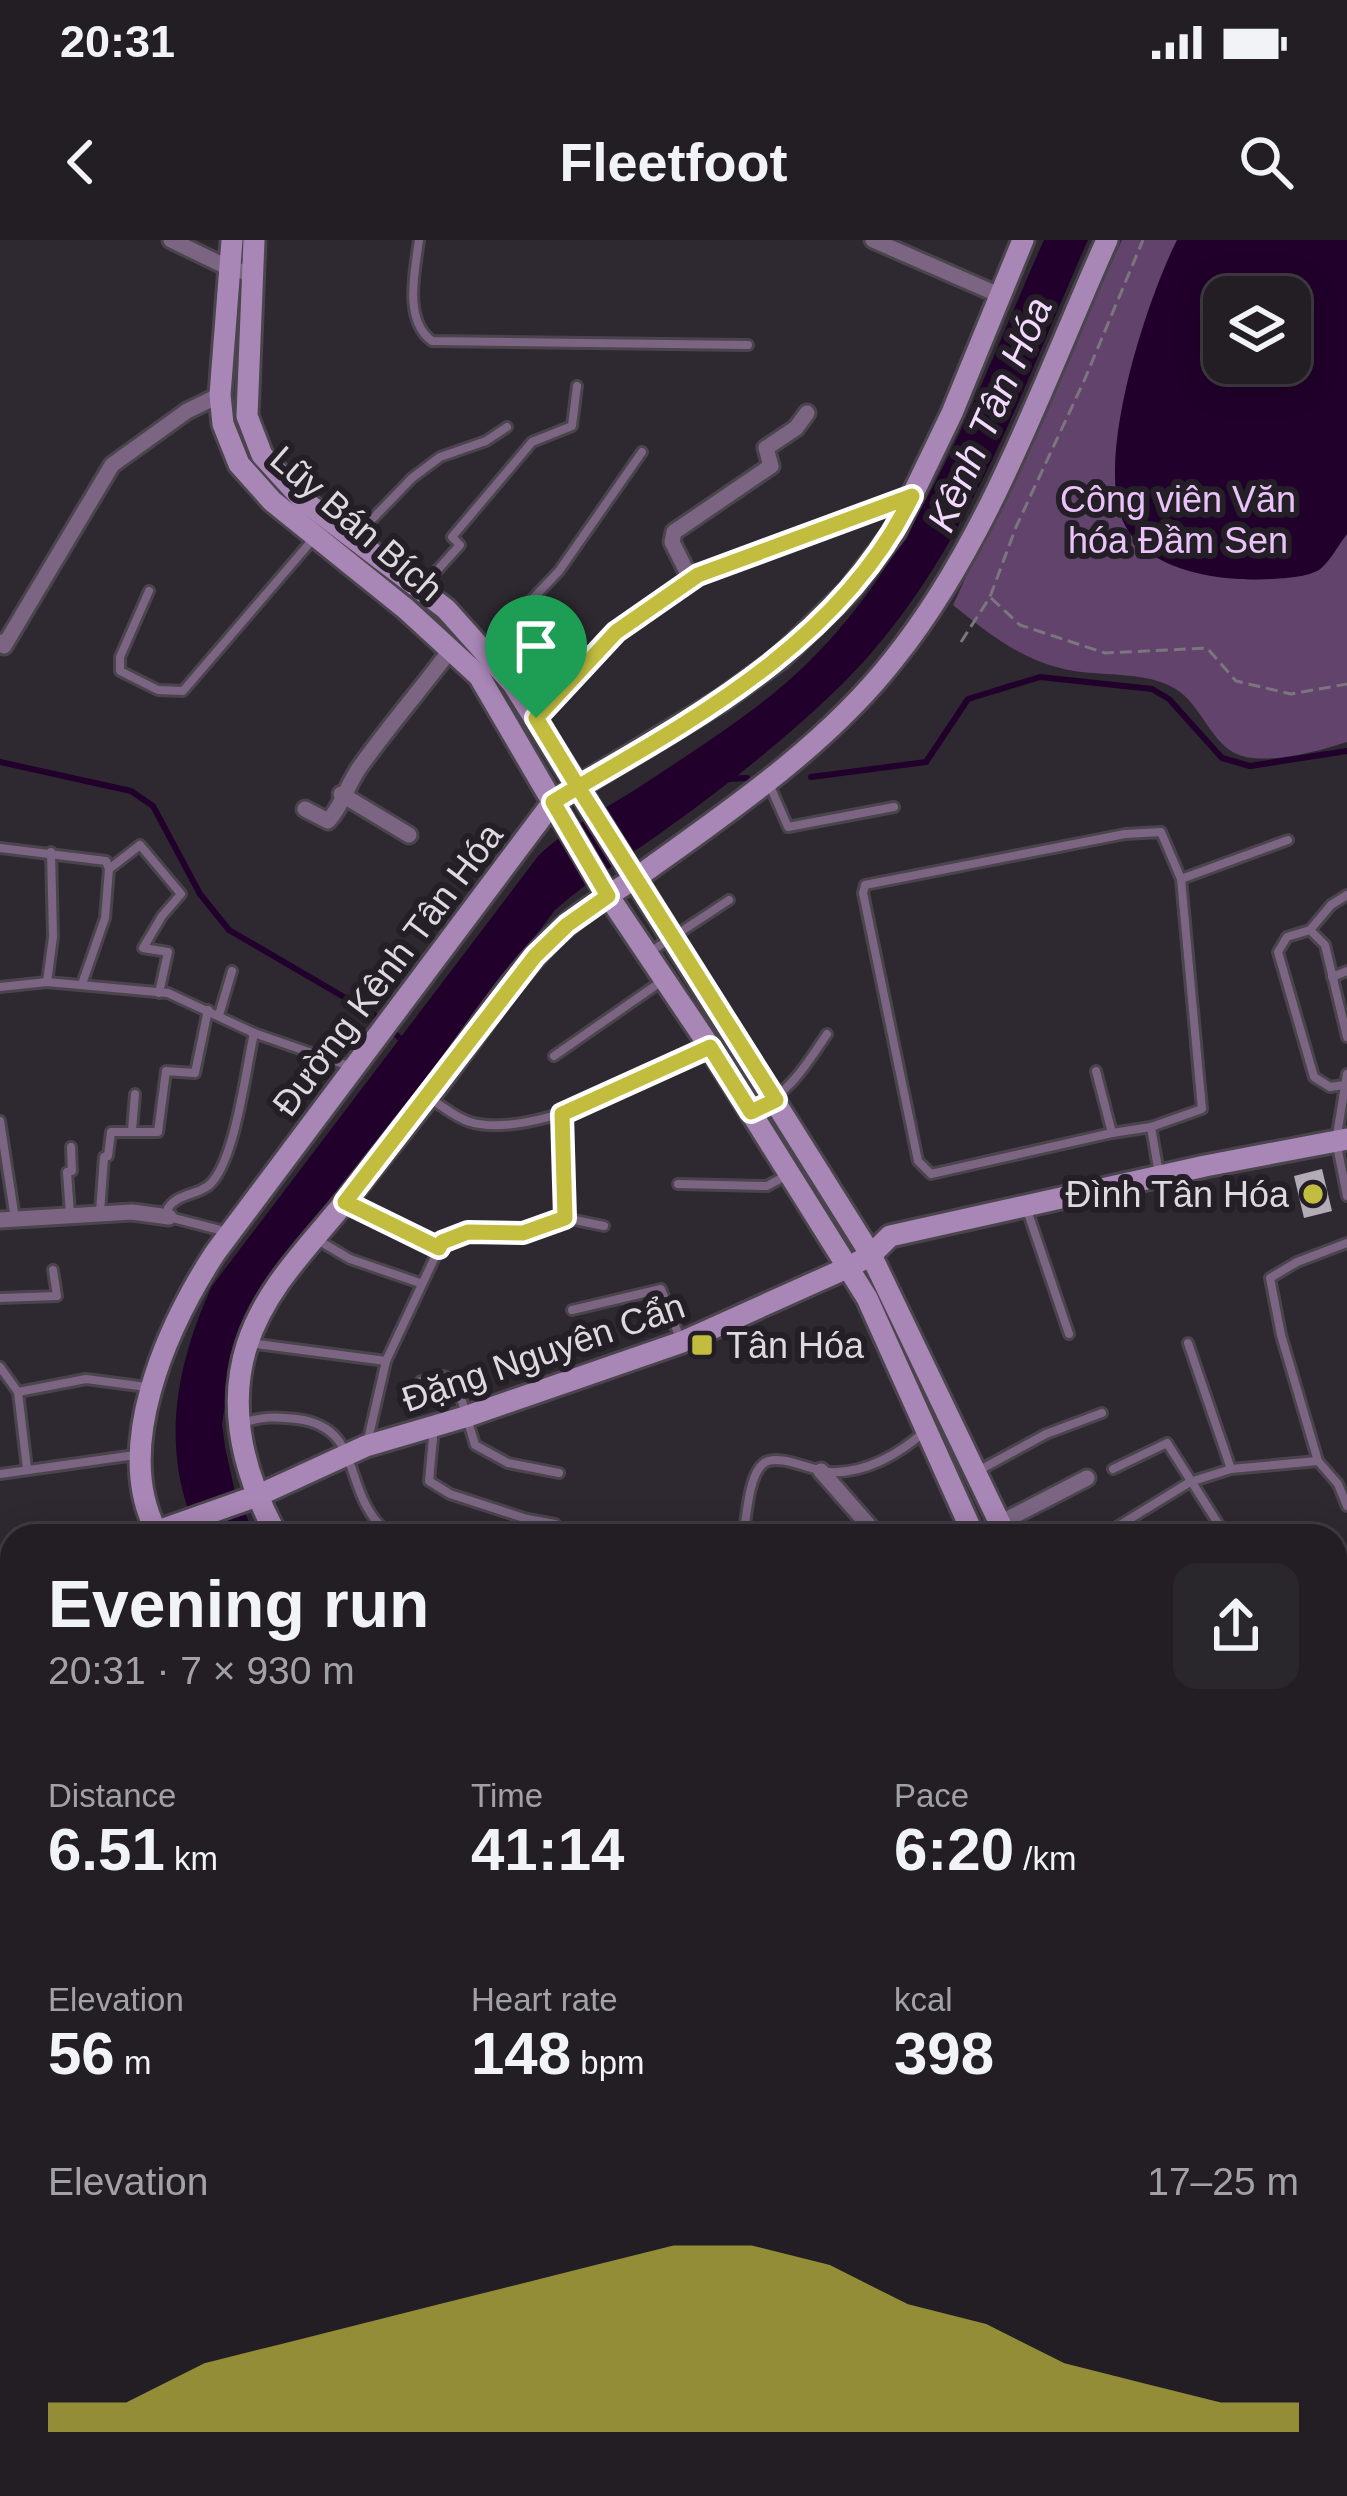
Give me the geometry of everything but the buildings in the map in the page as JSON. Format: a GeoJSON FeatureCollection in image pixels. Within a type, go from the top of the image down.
{"type":"FeatureCollection","features":[{"type":"Feature","properties":{"kind":"main road","name":"Lũy Bán Bích"},"geometry":{"type":"LineString","coordinates":[[232,240],[220,395],[228,445],[272,500],[406,608],[479,676],[605,890]]}},
{"type":"Feature","properties":{"kind":"main road","name":"Lũy Bán Bích"},"geometry":{"type":"LineString","coordinates":[[254,240],[248,416],[262,455],[303,500],[421,589],[484,650],[536,718],[631,873]]}},
{"type":"Feature","properties":{"kind":"main road","name":"Đường Kênh Tân Hóa"},"geometry":{"type":"LineString","coordinates":[[151,1524],[140,1454],[152,1388],[180,1312],[231,1232],[557,809],[780,658],[850,590],[895,531],[952,413],[1023,240]]}},
{"type":"Feature","properties":{"kind":"main road"},"geometry":{"type":"LineString","coordinates":[[271,1524],[242,1451],[239,1423],[240,1381],[248,1343],[266,1303],[535,956],[605,890],[766,779],[853,705],[894,660],[950,580],[990,502],[1107,240]]}},
{"type":"Feature","properties":{"kind":"main road"},"geometry":{"type":"LineString","coordinates":[[631,873],[871,1255],[1000,1524]]}},
{"type":"Feature","properties":{"kind":"main road"},"geometry":{"type":"LineString","coordinates":[[605,890],[867,1298],[962,1524]]}},
{"type":"Feature","properties":{"kind":"main road","name":"Đặng Nguyên Cẩn"},"geometry":{"type":"LineString","coordinates":[[180,1524],[257,1496],[357,1450],[682,1342],[849,1267],[871,1255],[890,1236],[1342,1140]]}},
{"type":"Feature","properties":{"kind":"street"},"geometry":{"type":"LineString","coordinates":[[171,240],[231,269],[254,274]]}},
{"type":"Feature","properties":{"kind":"street"},"geometry":{"type":"LineString","coordinates":[[872,240],[999,295]]}},
{"type":"Feature","properties":{"kind":"street"},"geometry":{"type":"LineString","coordinates":[[0,642],[4,646],[112,465],[188,411],[220,395]]}},
{"type":"Feature","properties":{"kind":"street"},"geometry":{"type":"LineString","coordinates":[[691,580],[671,542],[674,532],[772,466],[766,448],[796,428],[807,412]]}},
{"type":"Feature","properties":{"kind":"street"},"geometry":{"type":"LineString","coordinates":[[536,718],[616,632],[691,580],[912,496]]}},
{"type":"Feature","properties":{"kind":"street"},"geometry":{"type":"LineString","coordinates":[[305,808],[328,821],[338,812],[341,794],[451,649]]}},
{"type":"Feature","properties":{"kind":"street"},"geometry":{"type":"LineString","coordinates":[[341,794],[409,836]]}},
{"type":"Feature","properties":{"kind":"street"},"geometry":{"type":"LineString","coordinates":[[7,1220],[132,1212],[169,1217]]}},
{"type":"Feature","properties":{"kind":"street"},"geometry":{"type":"LineString","coordinates":[[821,1472],[867,1524]]}},
{"type":"Feature","properties":{"kind":"street"},"geometry":{"type":"LineString","coordinates":[[1013,1524],[1087,1478]]}},
{"type":"Feature","properties":{"kind":"lane"},"geometry":{"type":"LineString","coordinates":[[419,240],[413,308],[422,334],[432,340],[748,345]]}},
{"type":"Feature","properties":{"kind":"lane"},"geometry":{"type":"LineString","coordinates":[[421,589],[460,545],[452,537],[532,442],[572,426],[577,386]]}},
{"type":"Feature","properties":{"kind":"lane"},"geometry":{"type":"LineString","coordinates":[[354,539],[412,478],[440,457],[507,428]]}},
{"type":"Feature","properties":{"kind":"lane"},"geometry":{"type":"LineString","coordinates":[[484,650],[559,571],[642,452]]}},
{"type":"Feature","properties":{"kind":"lane"},"geometry":{"type":"LineString","coordinates":[[149,591],[121,657],[120,671],[158,690],[183,692],[314,538]]}},
{"type":"Feature","properties":{"kind":"lane"},"geometry":{"type":"LineString","coordinates":[[766,779],[788,827],[894,807]]}},
{"type":"Feature","properties":{"kind":"lane"},"geometry":{"type":"LineString","coordinates":[[1161,832],[1181,879],[1202,1109],[1150,1127],[931,1174],[917,1161],[864,888],[873,880],[1125,834],[1161,832]]}},
{"type":"Feature","properties":{"kind":"lane"},"geometry":{"type":"LineString","coordinates":[[1181,879],[1288,841]]}},
{"type":"Feature","properties":{"kind":"lane"},"geometry":{"type":"LineString","coordinates":[[109,869],[140,845],[181,894],[143,948],[168,952],[159,993]]}},
{"type":"Feature","properties":{"kind":"lane"},"geometry":{"type":"LineString","coordinates":[[0,848],[106,861],[111,881],[105,918],[82,985]]}},
{"type":"Feature","properties":{"kind":"lane"},"geometry":{"type":"LineString","coordinates":[[47,982],[52,937],[51,853]]}},
{"type":"Feature","properties":{"kind":"lane"},"geometry":{"type":"LineString","coordinates":[[1344,1085],[1330,1087],[1314,1076],[1278,952],[1287,937],[1310,929],[1347,895]]}},
{"type":"Feature","properties":{"kind":"lane"},"geometry":{"type":"LineString","coordinates":[[646,954],[729,900]]}},
{"type":"Feature","properties":{"kind":"lane"},"geometry":{"type":"LineString","coordinates":[[1310,929],[1324,945],[1347,1037]]}},
{"type":"Feature","properties":{"kind":"lane"},"geometry":{"type":"LineString","coordinates":[[219,1015],[232,971]]}},
{"type":"Feature","properties":{"kind":"lane"},"geometry":{"type":"LineString","coordinates":[[1332,977],[1347,971]]}},
{"type":"Feature","properties":{"kind":"lane"},"geometry":{"type":"LineString","coordinates":[[554,1055],[663,980]]}},
{"type":"Feature","properties":{"kind":"lane"},"geometry":{"type":"LineString","coordinates":[[0,987],[47,982],[159,993],[208,1010],[254,1034],[354,1068]]}},
{"type":"Feature","properties":{"kind":"lane"},"geometry":{"type":"LineString","coordinates":[[100,1214],[100,1169],[108,1156],[111,1132],[158,1132],[166,1071],[195,1072],[208,1010]]}},
{"type":"Feature","properties":{"kind":"lane"},"geometry":{"type":"LineString","coordinates":[[231,1232],[169,1217],[168,1208],[176,1198],[208,1186],[223,1165],[254,1034]]}},
{"type":"Feature","properties":{"kind":"lane"},"geometry":{"type":"LineString","coordinates":[[751,1112],[776,1100],[799,1080],[827,1034]]}},
{"type":"Feature","properties":{"kind":"lane"},"geometry":{"type":"LineString","coordinates":[[428,1097],[470,1122],[507,1124],[562,1114],[710,1047]]}},
{"type":"Feature","properties":{"kind":"lane"},"geometry":{"type":"LineString","coordinates":[[1096,1071],[1112,1133]]}},
{"type":"Feature","properties":{"kind":"lane"},"geometry":{"type":"LineString","coordinates":[[1347,1074],[1342,1140],[1347,1196]]}},
{"type":"Feature","properties":{"kind":"lane"},"geometry":{"type":"LineString","coordinates":[[132,1130],[135,1094]]}},
{"type":"Feature","properties":{"kind":"lane"},"geometry":{"type":"LineString","coordinates":[[562,1114],[565,1218]]}},
{"type":"Feature","properties":{"kind":"lane"},"geometry":{"type":"LineString","coordinates":[[0,1120],[7,1220]]}},
{"type":"Feature","properties":{"kind":"lane"},"geometry":{"type":"LineString","coordinates":[[1150,1127],[1160,1176]]}},
{"type":"Feature","properties":{"kind":"lane"},"geometry":{"type":"LineString","coordinates":[[70,1147],[70,1216]]}},
{"type":"Feature","properties":{"kind":"lane"},"geometry":{"type":"LineString","coordinates":[[679,1184],[766,1186],[791,1174]]}},
{"type":"Feature","properties":{"kind":"lane"},"geometry":{"type":"LineString","coordinates":[[345,1202],[439,1248]]}},
{"type":"Feature","properties":{"kind":"lane"},"geometry":{"type":"LineString","coordinates":[[1025,1206],[1070,1334]]}},
{"type":"Feature","properties":{"kind":"lane"},"geometry":{"type":"LineString","coordinates":[[379,1524],[366,1512],[357,1450],[386,1361],[442,1242],[468,1232],[523,1233],[565,1218],[604,1226]]}},
{"type":"Feature","properties":{"kind":"lane"},"geometry":{"type":"LineString","coordinates":[[314,1238],[350,1259],[420,1282]]}},
{"type":"Feature","properties":{"kind":"lane"},"geometry":{"type":"LineString","coordinates":[[1347,1244],[1297,1262],[1270,1278],[1281,1335],[1318,1461],[1338,1484],[1347,1506]]}},
{"type":"Feature","properties":{"kind":"lane"},"geometry":{"type":"LineString","coordinates":[[0,1298],[57,1296],[52,1270]]}},
{"type":"Feature","properties":{"kind":"lane"},"geometry":{"type":"LineString","coordinates":[[572,1310],[661,1289],[682,1342]]}},
{"type":"Feature","properties":{"kind":"lane"},"geometry":{"type":"LineString","coordinates":[[248,1343],[386,1361]]}},
{"type":"Feature","properties":{"kind":"lane"},"geometry":{"type":"LineString","coordinates":[[1188,1343],[1231,1468]]}},
{"type":"Feature","properties":{"kind":"lane"},"geometry":{"type":"LineString","coordinates":[[0,1367],[18,1392],[27,1468]]}},
{"type":"Feature","properties":{"kind":"lane"},"geometry":{"type":"LineString","coordinates":[[421,1381],[443,1376],[456,1382],[475,1445],[508,1463],[559,1473]]}},
{"type":"Feature","properties":{"kind":"lane"},"geometry":{"type":"LineString","coordinates":[[18,1392],[86,1379],[152,1388]]}},
{"type":"Feature","properties":{"kind":"lane"},"geometry":{"type":"LineString","coordinates":[[975,1473],[1046,1434],[1102,1413]]}},
{"type":"Feature","properties":{"kind":"lane"},"geometry":{"type":"LineString","coordinates":[[239,1423],[267,1415],[315,1421],[357,1450]]}},
{"type":"Feature","properties":{"kind":"lane"},"geometry":{"type":"LineString","coordinates":[[434,1426],[429,1481],[450,1494],[527,1520],[556,1524]]}},
{"type":"Feature","properties":{"kind":"lane"},"geometry":{"type":"LineString","coordinates":[[746,1524],[756,1474],[763,1464],[773,1460],[835,1473],[902,1451],[925,1430]]}},
{"type":"Feature","properties":{"kind":"lane"},"geometry":{"type":"LineString","coordinates":[[1112,1469],[1167,1443],[1218,1524]]}},
{"type":"Feature","properties":{"kind":"lane"},"geometry":{"type":"LineString","coordinates":[[0,1474],[140,1454]]}},
{"type":"Feature","properties":{"kind":"lane"},"geometry":{"type":"LineString","coordinates":[[1122,1524],[1190,1482],[1231,1468],[1318,1461]]}},
{"type":"Feature","properties":{"kind":"lane"},"geometry":{"type":"LineString","coordinates":[[526,1524],[527,1520]]}},
{"type":"Feature","properties":{"kind":"path"},"geometry":{"type":"LineString","coordinates":[[961,642],[990,597],[1016,526],[1143,240]]}},
{"type":"Feature","properties":{"kind":"path"},"geometry":{"type":"LineString","coordinates":[[990,597],[1020,625],[1105,653],[1207,648],[1236,681],[1291,694],[1347,684]]}},
{"type":"Feature","properties":{"kind":"green space","name":"Công viên Văn hóa Đầm Sen"},"geometry":{"type":"Polygon","coordinates":[[[1122,240],[1347,240],[1347,742],[1284,757],[1246,757],[1224,746],[1174,688],[1151,679],[1056,667],[995,637],[953,605],[1122,240]]]}},
{"type":"Feature","properties":{"kind":"water","name":"Kênh Tân Hóa"},"geometry":{"type":"Polygon","coordinates":[[[1044,240],[1088,240],[983,479],[918,592],[879,643],[835,691],[757,760],[555,910],[278,1275],[231,1369],[222,1424],[235,1492],[250,1524],[194,1524],[179,1473],[177,1410],[189,1347],[212,1286],[539,855],[741,718],[823,647],[902,542],[964,424],[1044,240]]]}},
{"type":"Feature","properties":{"kind":"water"},"geometry":{"type":"Polygon","coordinates":[[[1177,240],[1347,240],[1347,534],[1319,570],[1296,577],[1253,579],[1208,575],[1165,562],[1131,535],[1121,516],[1116,454],[1129,376],[1152,300],[1177,240]]]}},
{"type":"Feature","properties":{"kind":"waterway"},"geometry":{"type":"LineString","coordinates":[[811,777],[926,762],[968,699],[1040,677],[1152,689],[1169,699],[1222,758],[1250,766],[1347,751]]}},
{"type":"Feature","properties":{"kind":"waterway"},"geometry":{"type":"LineString","coordinates":[[0,762],[131,791],[153,806],[200,894],[229,930],[373,1014],[402,1040]]}},
{"type":"Feature","properties":{"kind":"waterway"},"geometry":{"type":"LineString","coordinates":[[728,779],[747,778]]}},
{"type":"Feature","properties":{"kind":"place","name":"Đình Tân Hóa"},"geometry":{"type":"Point","coordinates":[1313,1194]}},
{"type":"Feature","properties":{"kind":"place","name":"Tân Hóa"},"geometry":{"type":"Point","coordinates":[702,1345]}},
{"type":"Feature","properties":{"kind":"route"},"geometry":{"type":"LineString","coordinates":[[536,718],[578,787],[553,802],[608,896],[567,925],[535,956],[345,1202],[439,1248],[442,1242],[468,1232],[523,1233],[565,1218],[562,1114],[710,1047],[751,1112],[776,1100],[578,787],[670,734],[780,658],[850,590],[895,531],[912,496],[698,575],[616,632],[536,718]]}}]}
